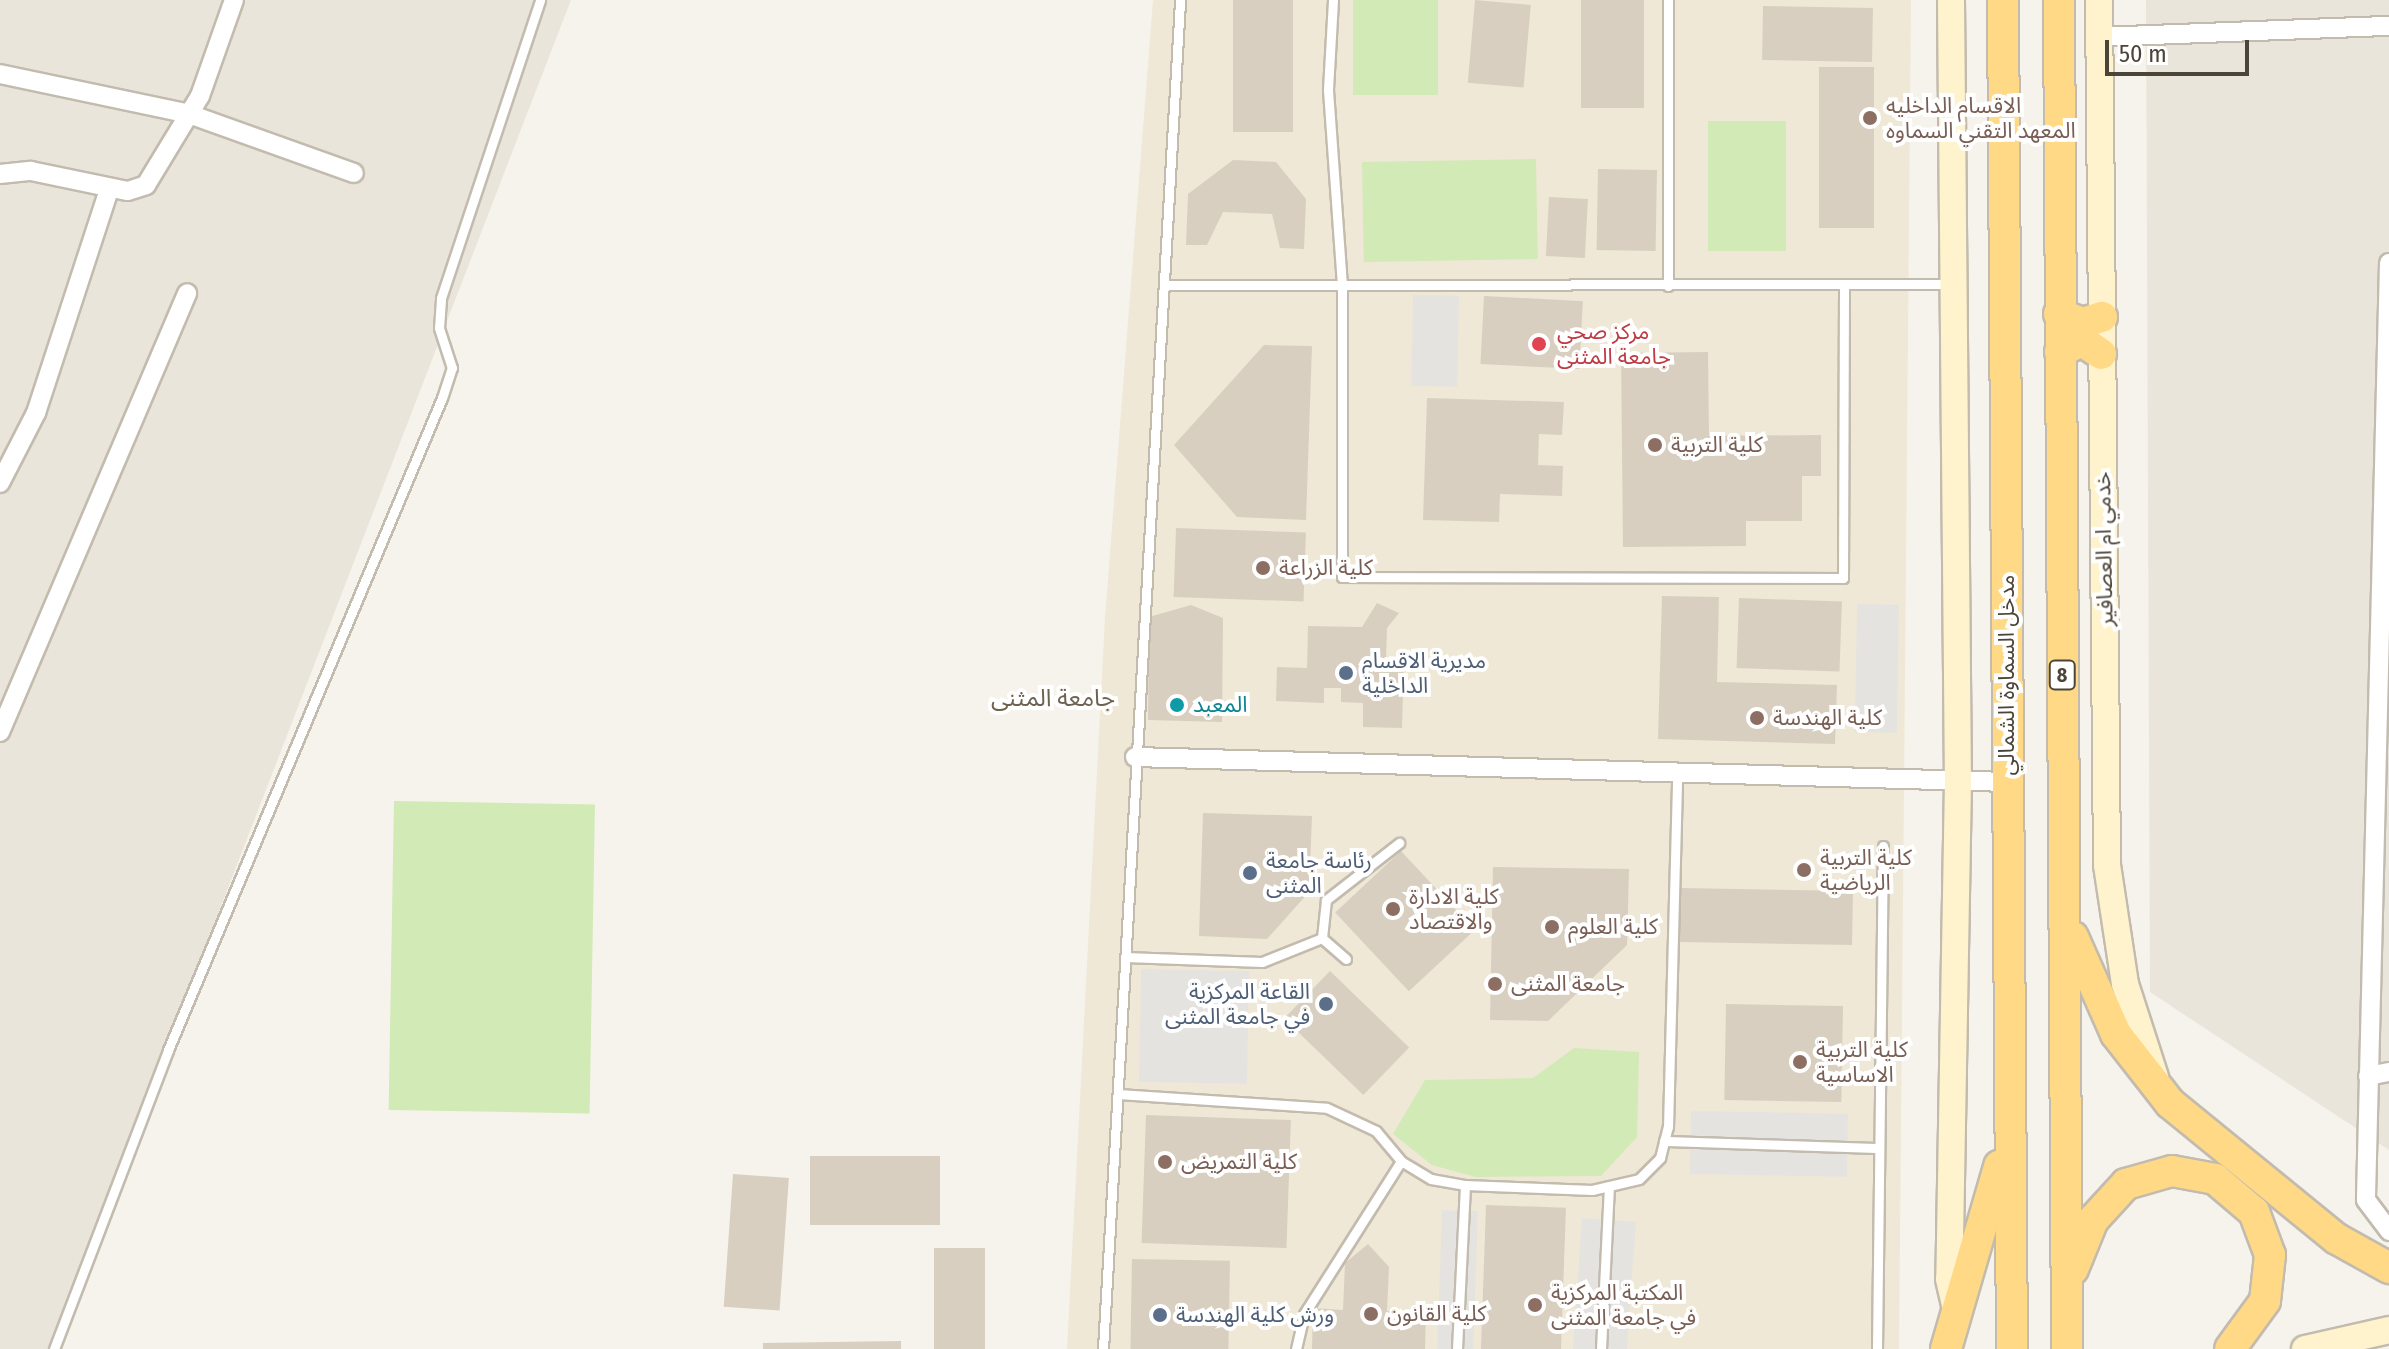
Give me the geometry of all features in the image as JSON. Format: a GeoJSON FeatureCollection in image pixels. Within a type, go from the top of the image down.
{"type":"FeatureCollection","features":[{"type":"Feature","properties":{"kind":"highway","name":"مدخل السماوة الشمالي"},"geometry":{"type":"LineString","coordinates":[[2003,0],[2012,1349]]}},
{"type":"Feature","properties":{"kind":"highway","name":"8"},"geometry":{"type":"LineString","coordinates":[[2059,0],[2067,1349]]}},
{"type":"Feature","properties":{"kind":"highway"},"geometry":{"type":"LineString","coordinates":[[2059,314],[2098,335]]}},
{"type":"Feature","properties":{"kind":"highway"},"geometry":{"type":"LineString","coordinates":[[2060,352],[2073,342],[2098,335]]}},
{"type":"Feature","properties":{"kind":"highway"},"geometry":{"type":"LineString","coordinates":[[2064,901],[2102,1009],[2160,1092],[2337,1239],[2389,1268]]}},
{"type":"Feature","properties":{"kind":"highway"},"geometry":{"type":"LineString","coordinates":[[1946,1349],[1958,1319],[2009,1125]]}},
{"type":"Feature","properties":{"kind":"highway"},"geometry":{"type":"LineString","coordinates":[[2067,1290],[2093,1220],[2126,1184],[2172,1171],[2215,1179],[2254,1212],[2270,1255],[2265,1301],[2230,1349]]}},
{"type":"Feature","properties":{"kind":"main road"},"geometry":{"type":"LineString","coordinates":[[1951,0],[1958,781],[1949,1279],[1958,1319]]}},
{"type":"Feature","properties":{"kind":"main road","name":"خدمي ام العصافير"},"geometry":{"type":"LineString","coordinates":[[2099,0],[2098,335],[2110,905],[2125,984],[2160,1092]]}},
{"type":"Feature","properties":{"kind":"main road"},"geometry":{"type":"LineString","coordinates":[[2305,1349],[2389,1330]]}},
{"type":"Feature","properties":{"kind":"street"},"geometry":{"type":"LineString","coordinates":[[0,174],[31,171],[109,190],[146,185],[189,114],[234,0]]}},
{"type":"Feature","properties":{"kind":"street"},"geometry":{"type":"LineString","coordinates":[[2099,37],[2389,26]]}},
{"type":"Feature","properties":{"kind":"street"},"geometry":{"type":"LineString","coordinates":[[0,74],[189,114],[354,173]]}},
{"type":"Feature","properties":{"kind":"street"},"geometry":{"type":"LineString","coordinates":[[0,483],[36,413],[109,190]]}},
{"type":"Feature","properties":{"kind":"street"},"geometry":{"type":"LineString","coordinates":[[2389,263],[2367,1208],[2389,1231]]}},
{"type":"Feature","properties":{"kind":"street"},"geometry":{"type":"LineString","coordinates":[[0,732],[187,293]]}},
{"type":"Feature","properties":{"kind":"street"},"geometry":{"type":"LineString","coordinates":[[1135,757],[2008,782]]}},
{"type":"Feature","properties":{"kind":"street"},"geometry":{"type":"LineString","coordinates":[[2368,1076],[2389,1072]]}},
{"type":"Feature","properties":{"kind":"lane"},"geometry":{"type":"LineString","coordinates":[[54,1349],[168,1050],[442,398],[452,368],[439,328],[441,298],[540,0]]}},
{"type":"Feature","properties":{"kind":"lane"},"geometry":{"type":"LineString","coordinates":[[1103,1349],[1180,0]]}},
{"type":"Feature","properties":{"kind":"lane"},"geometry":{"type":"LineString","coordinates":[[1333,0],[1328,90],[1342,285],[1342,577],[1843,578],[1844,286]]}},
{"type":"Feature","properties":{"kind":"lane"},"geometry":{"type":"LineString","coordinates":[[1668,0],[1668,286]]}},
{"type":"Feature","properties":{"kind":"lane"},"geometry":{"type":"LineString","coordinates":[[1166,285],[1954,284]]}},
{"type":"Feature","properties":{"kind":"lane"},"geometry":{"type":"LineString","coordinates":[[1118,1094],[1327,1108],[1376,1131],[1401,1161],[1431,1179],[1465,1185],[1525,1192],[1609,1186],[1639,1179],[1660,1158],[1664,1141],[1677,772]]}},
{"type":"Feature","properties":{"kind":"lane"},"geometry":{"type":"LineString","coordinates":[[1322,938],[1326,900],[1399,843]]}},
{"type":"Feature","properties":{"kind":"lane"},"geometry":{"type":"LineString","coordinates":[[1877,1349],[1883,846]]}},
{"type":"Feature","properties":{"kind":"lane"},"geometry":{"type":"LineString","coordinates":[[1125,957],[1262,962],[1322,938]]}},
{"type":"Feature","properties":{"kind":"lane"},"geometry":{"type":"LineString","coordinates":[[1322,938],[1346,959]]}},
{"type":"Feature","properties":{"kind":"lane"},"geometry":{"type":"LineString","coordinates":[[1664,1141],[1879,1148]]}},
{"type":"Feature","properties":{"kind":"lane"},"geometry":{"type":"LineString","coordinates":[[1296,1349],[1304,1314],[1401,1161]]}},
{"type":"Feature","properties":{"kind":"lane"},"geometry":{"type":"LineString","coordinates":[[1457,1349],[1465,1185]]}},
{"type":"Feature","properties":{"kind":"lane"},"geometry":{"type":"LineString","coordinates":[[1601,1349],[1609,1186]]}},
{"type":"Feature","properties":{"kind":"shaded area"},"geometry":{"type":"Polygon","coordinates":[[[0,0],[571,0],[50,1349],[0,1349],[0,0]]]}},
{"type":"Feature","properties":{"kind":"shaded area","name":"جامعة المثنى"},"geometry":{"type":"Polygon","coordinates":[[[1153,0],[1911,0],[1899,1349],[1067,1349],[1105,618],[1153,0]]]}},
{"type":"Feature","properties":{"kind":"shaded area"},"geometry":{"type":"Polygon","coordinates":[[[2146,0],[2389,0],[2389,1150],[2150,992],[2146,0]]]}},
{"type":"Feature","properties":{"kind":"shaded area"},"geometry":{"type":"Polygon","coordinates":[[[1413,295],[1459,296],[1457,387],[1411,386],[1413,295]]]}},
{"type":"Feature","properties":{"kind":"shaded area"},"geometry":{"type":"Polygon","coordinates":[[[1857,604],[1899,605],[1897,733],[1855,732],[1857,604]]]}},
{"type":"Feature","properties":{"kind":"shaded area"},"geometry":{"type":"Polygon","coordinates":[[[1141,969],[1249,971],[1247,1084],[1139,1082],[1141,969]]]}},
{"type":"Feature","properties":{"kind":"shaded area"},"geometry":{"type":"Polygon","coordinates":[[[1691,1111],[1848,1114],[1847,1177],[1690,1174],[1691,1111]]]}},
{"type":"Feature","properties":{"kind":"shaded area"},"geometry":{"type":"Polygon","coordinates":[[[1442,1210],[1478,1211],[1473,1349],[1437,1349],[1442,1210]]]}},
{"type":"Feature","properties":{"kind":"shaded area"},"geometry":{"type":"Polygon","coordinates":[[[1582,1218],[1636,1222],[1627,1349],[1573,1349],[1582,1218]]]}},
{"type":"Feature","properties":{"kind":"green space"},"geometry":{"type":"Polygon","coordinates":[[[1353,0],[1438,0],[1438,95],[1353,95],[1353,0]]]}},
{"type":"Feature","properties":{"kind":"green space"},"geometry":{"type":"Polygon","coordinates":[[[1708,121],[1786,121],[1786,251],[1708,251],[1708,121]]]}},
{"type":"Feature","properties":{"kind":"green space"},"geometry":{"type":"Polygon","coordinates":[[[1536,159],[1538,259],[1364,262],[1362,162],[1536,159]]]}},
{"type":"Feature","properties":{"kind":"green space"},"geometry":{"type":"Polygon","coordinates":[[[394,801],[595,805],[590,1113],[389,1110],[394,801]]]}},
{"type":"Feature","properties":{"kind":"green space"},"geometry":{"type":"Polygon","coordinates":[[[1574,1048],[1639,1052],[1637,1137],[1601,1176],[1476,1177],[1432,1165],[1393,1134],[1425,1080],[1533,1078],[1574,1048]]]}},
{"type":"Feature","properties":{"kind":"building"},"geometry":{"type":"Polygon","coordinates":[[[1233,0],[1293,0],[1293,132],[1233,132],[1233,0]]]}},
{"type":"Feature","properties":{"kind":"building"},"geometry":{"type":"Polygon","coordinates":[[[1475,0],[1531,5],[1524,88],[1468,83],[1475,0]]]}},
{"type":"Feature","properties":{"kind":"building"},"geometry":{"type":"Polygon","coordinates":[[[1581,0],[1644,0],[1644,108],[1581,108],[1581,0]]]}},
{"type":"Feature","properties":{"kind":"building"},"geometry":{"type":"Polygon","coordinates":[[[1763,6],[1873,8],[1872,62],[1762,60],[1763,6]]]}},
{"type":"Feature","properties":{"kind":"building"},"geometry":{"type":"Polygon","coordinates":[[[1819,67],[1874,67],[1874,228],[1819,228],[1819,67]]]}},
{"type":"Feature","properties":{"kind":"building"},"geometry":{"type":"Polygon","coordinates":[[[1233,160],[1276,162],[1306,199],[1304,249],[1280,248],[1272,214],[1223,212],[1207,245],[1186,245],[1188,194],[1233,160]]]}},
{"type":"Feature","properties":{"kind":"building"},"geometry":{"type":"Polygon","coordinates":[[[1598,169],[1657,170],[1656,251],[1597,250],[1598,169]]]}},
{"type":"Feature","properties":{"kind":"building"},"geometry":{"type":"Polygon","coordinates":[[[1549,197],[1588,199],[1585,258],[1546,256],[1549,197]]]}},
{"type":"Feature","properties":{"kind":"building"},"geometry":{"type":"Polygon","coordinates":[[[1484,296],[1583,301],[1579,369],[1480,364],[1484,296]]]}},
{"type":"Feature","properties":{"kind":"building"},"geometry":{"type":"Polygon","coordinates":[[[1264,345],[1312,346],[1306,520],[1237,517],[1174,445],[1264,345]]]}},
{"type":"Feature","properties":{"kind":"building"},"geometry":{"type":"Polygon","coordinates":[[[1708,352],[1709,436],[1821,435],[1821,476],[1802,476],[1802,521],[1746,521],[1746,546],[1623,547],[1621,353],[1708,352]]]}},
{"type":"Feature","properties":{"kind":"building"},"geometry":{"type":"Polygon","coordinates":[[[1427,398],[1564,402],[1562,435],[1539,434],[1538,465],[1563,466],[1562,496],[1500,494],[1499,522],[1423,520],[1427,398]]]}},
{"type":"Feature","properties":{"kind":"building"},"geometry":{"type":"Polygon","coordinates":[[[1176,528],[1306,533],[1304,601],[1174,597],[1176,528]]]}},
{"type":"Feature","properties":{"kind":"building"},"geometry":{"type":"Polygon","coordinates":[[[1662,596],[1719,597],[1717,682],[1837,685],[1835,744],[1658,739],[1662,596]]]}},
{"type":"Feature","properties":{"kind":"building"},"geometry":{"type":"Polygon","coordinates":[[[1739,598],[1842,602],[1839,672],[1737,668],[1739,598]]]}},
{"type":"Feature","properties":{"kind":"building"},"geometry":{"type":"Polygon","coordinates":[[[1377,603],[1399,613],[1387,628],[1386,659],[1404,659],[1402,728],[1363,727],[1363,703],[1341,702],[1341,688],[1324,688],[1324,703],[1276,701],[1277,667],[1307,668],[1308,626],[1362,627],[1377,603]]]}},
{"type":"Feature","properties":{"kind":"building"},"geometry":{"type":"Polygon","coordinates":[[[1191,605],[1223,618],[1222,722],[1148,720],[1149,617],[1191,605]]]}},
{"type":"Feature","properties":{"kind":"building"},"geometry":{"type":"Polygon","coordinates":[[[1203,813],[1312,816],[1309,892],[1267,939],[1199,936],[1203,813]]]}},
{"type":"Feature","properties":{"kind":"building"},"geometry":{"type":"Polygon","coordinates":[[[1401,851],[1475,930],[1409,991],[1335,912],[1401,851]]]}},
{"type":"Feature","properties":{"kind":"building"},"geometry":{"type":"Polygon","coordinates":[[[1493,867],[1629,869],[1627,945],[1548,1021],[1490,1020],[1493,867]]]}},
{"type":"Feature","properties":{"kind":"building"},"geometry":{"type":"Polygon","coordinates":[[[1680,888],[1853,891],[1852,945],[1679,942],[1680,888]]]}},
{"type":"Feature","properties":{"kind":"building"},"geometry":{"type":"Polygon","coordinates":[[[1330,971],[1409,1047],[1363,1095],[1284,1018],[1330,971]]]}},
{"type":"Feature","properties":{"kind":"building"},"geometry":{"type":"Polygon","coordinates":[[[1726,1004],[1843,1006],[1841,1102],[1724,1100],[1726,1004]]]}},
{"type":"Feature","properties":{"kind":"building"},"geometry":{"type":"Polygon","coordinates":[[[1146,1115],[1291,1120],[1286,1248],[1142,1243],[1146,1115]]]}},
{"type":"Feature","properties":{"kind":"building"},"geometry":{"type":"Polygon","coordinates":[[[810,1156],[940,1156],[940,1225],[810,1225],[810,1156]]]}},
{"type":"Feature","properties":{"kind":"building"},"geometry":{"type":"Polygon","coordinates":[[[733,1174],[789,1178],[780,1311],[724,1307],[733,1174]]]}},
{"type":"Feature","properties":{"kind":"building"},"geometry":{"type":"Polygon","coordinates":[[[1486,1205],[1566,1208],[1561,1349],[1481,1349],[1486,1205]]]}},
{"type":"Feature","properties":{"kind":"building"},"geometry":{"type":"Polygon","coordinates":[[[1368,1244],[1389,1267],[1387,1311],[1426,1312],[1425,1349],[1312,1349],[1313,1308],[1343,1310],[1345,1263],[1368,1244]]]}},
{"type":"Feature","properties":{"kind":"building"},"geometry":{"type":"Polygon","coordinates":[[[934,1248],[985,1248],[985,1349],[934,1349],[934,1248]]]}},
{"type":"Feature","properties":{"kind":"building"},"geometry":{"type":"Polygon","coordinates":[[[1132,1259],[1230,1261],[1228,1349],[1130,1349],[1132,1259]]]}},
{"type":"Feature","properties":{"kind":"building"},"geometry":{"type":"Polygon","coordinates":[[[901,1341],[901,1349],[763,1349],[763,1343],[901,1341]]]}},
{"type":"Feature","properties":{"kind":"place","name":"الاقسام الداخليه المعهد التقني السماوه"},"geometry":{"type":"Point","coordinates":[1870,118]}},
{"type":"Feature","properties":{"kind":"place","name":"مركز صحي جامعة المثنى"},"geometry":{"type":"Point","coordinates":[1539,344]}},
{"type":"Feature","properties":{"kind":"place","name":"كلية التربية"},"geometry":{"type":"Point","coordinates":[1655,445]}},
{"type":"Feature","properties":{"kind":"place","name":"كلية الزراعة"},"geometry":{"type":"Point","coordinates":[1263,568]}},
{"type":"Feature","properties":{"kind":"place","name":"مديرية الاقسام الداخلية"},"geometry":{"type":"Point","coordinates":[1346,673]}},
{"type":"Feature","properties":{"kind":"place","name":"المعبد"},"geometry":{"type":"Point","coordinates":[1177,705]}},
{"type":"Feature","properties":{"kind":"place","name":"كلية الهندسة"},"geometry":{"type":"Point","coordinates":[1757,718]}},
{"type":"Feature","properties":{"kind":"place","name":"كلية التربية الرياضية"},"geometry":{"type":"Point","coordinates":[1804,870]}},
{"type":"Feature","properties":{"kind":"place","name":"رئاسة جامعة المثنى"},"geometry":{"type":"Point","coordinates":[1250,873]}},
{"type":"Feature","properties":{"kind":"place","name":"كلية الادارة والاقتصاد"},"geometry":{"type":"Point","coordinates":[1393,909]}},
{"type":"Feature","properties":{"kind":"place","name":"كلية العلوم"},"geometry":{"type":"Point","coordinates":[1552,927]}},
{"type":"Feature","properties":{"kind":"place","name":"جامعة المثنى"},"geometry":{"type":"Point","coordinates":[1495,984]}},
{"type":"Feature","properties":{"kind":"place","name":"القاعة المركزية في جامعة المثنى"},"geometry":{"type":"Point","coordinates":[1326,1004]}},
{"type":"Feature","properties":{"kind":"place","name":"كلية التربية الاساسية"},"geometry":{"type":"Point","coordinates":[1800,1062]}},
{"type":"Feature","properties":{"kind":"place","name":"كلية التمريض"},"geometry":{"type":"Point","coordinates":[1165,1162]}},
{"type":"Feature","properties":{"kind":"place","name":"المكتبة المركزية في جامعة المثنى"},"geometry":{"type":"Point","coordinates":[1535,1305]}},
{"type":"Feature","properties":{"kind":"place","name":"كلية القانون"},"geometry":{"type":"Point","coordinates":[1371,1314]}},
{"type":"Feature","properties":{"kind":"place","name":"ورش كلية الهندسة"},"geometry":{"type":"Point","coordinates":[1160,1315]}},
{"type":"Feature","properties":{"kind":"district","name":"جامعة المثنى"},"geometry":{"type":"Point","coordinates":[1053,699]}}]}
